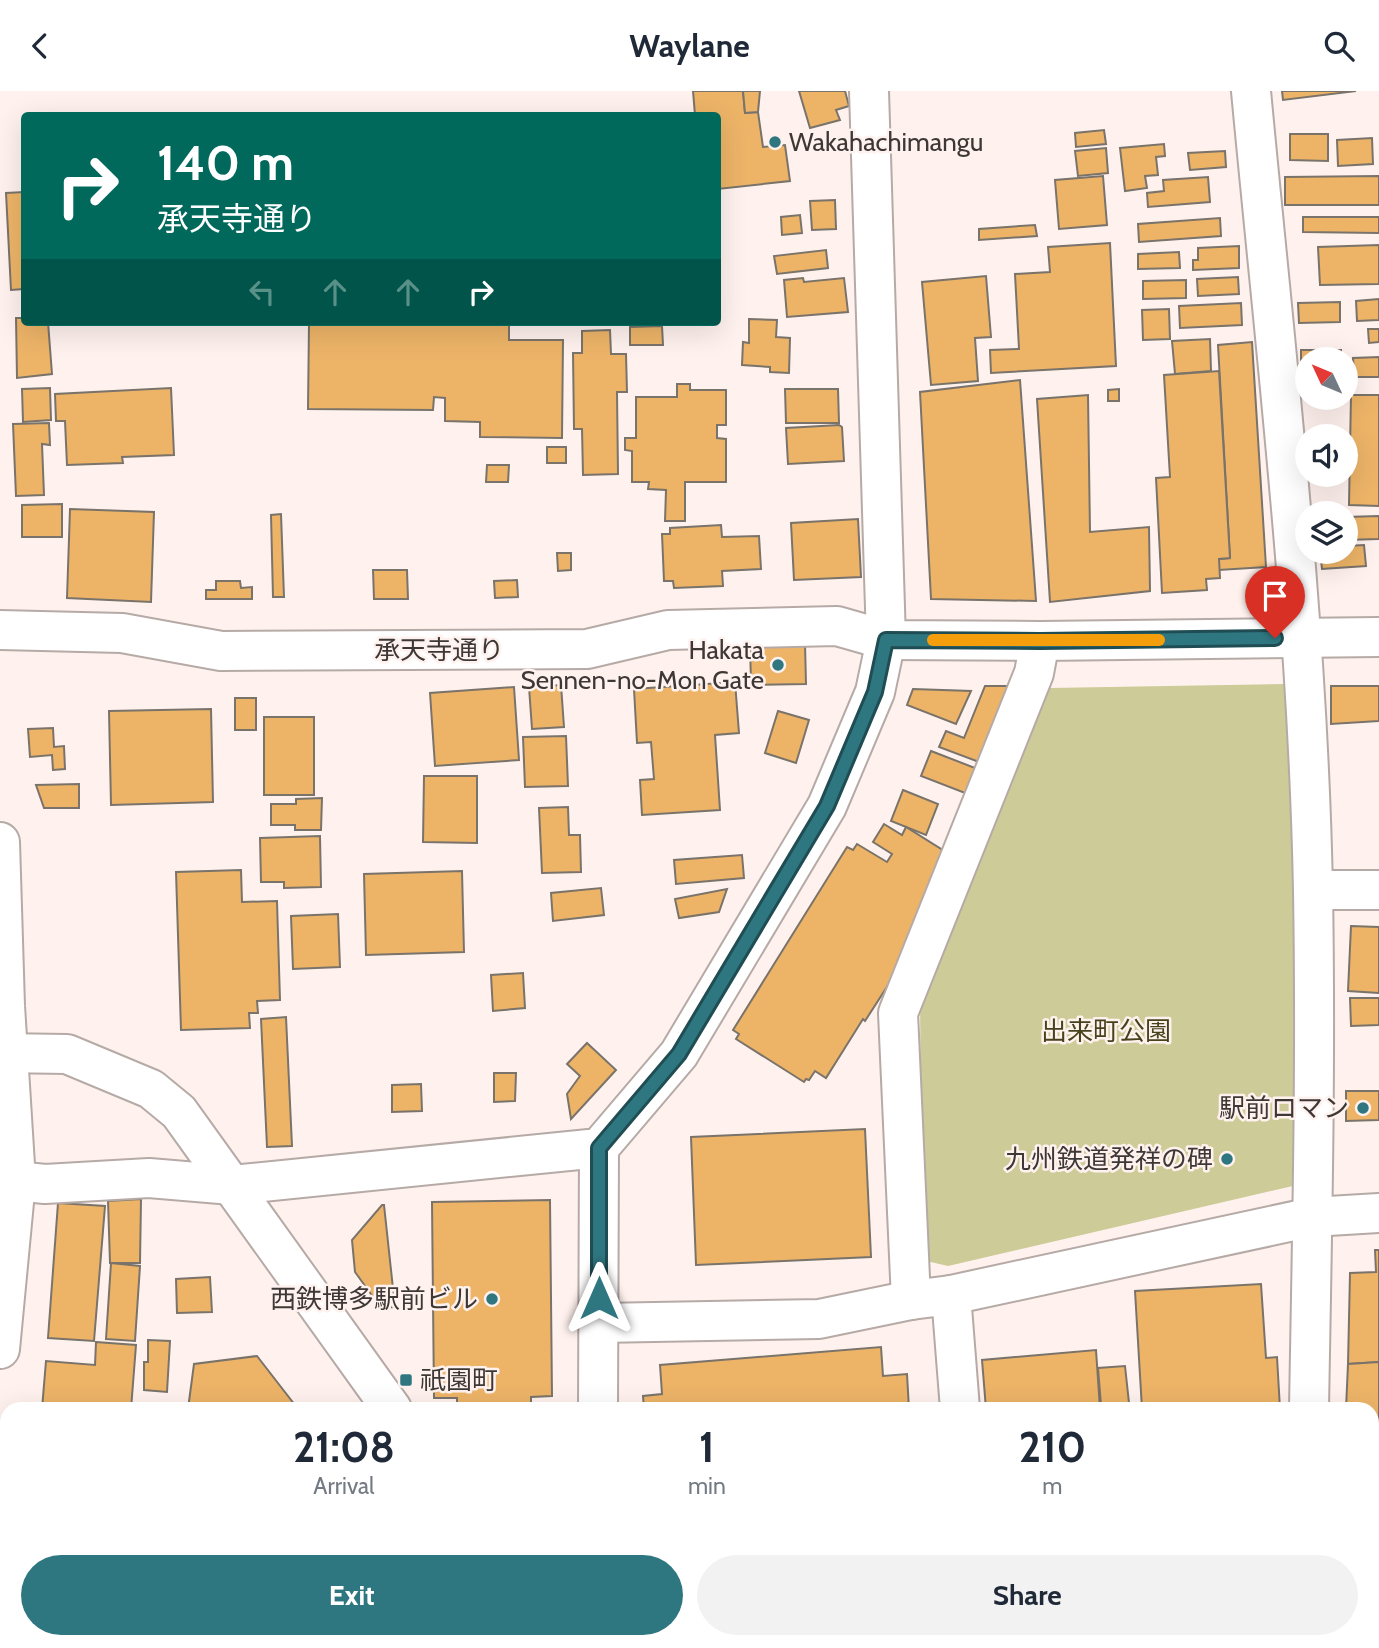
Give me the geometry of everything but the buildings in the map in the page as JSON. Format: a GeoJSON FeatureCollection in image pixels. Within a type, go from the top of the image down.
{"type":"FeatureCollection","features":[{"type":"Feature","properties":{"kind":"main road"},"geometry":{"type":"LineString","coordinates":[[598,1402],[599,1148],[679,1054],[827,806],[875,692],[886,640],[869,91]]}},
{"type":"Feature","properties":{"kind":"main road"},"geometry":{"type":"LineString","coordinates":[[1251,91],[1301,638],[1313,890],[1309,1402]]}},
{"type":"Feature","properties":{"kind":"main road","name":"承天寺通り"},"geometry":{"type":"LineString","coordinates":[[0,630],[122,633],[221,651],[587,649],[668,629],[824,626],[837,626],[886,640],[1379,637]]}},
{"type":"Feature","properties":{"kind":"main road"},"geometry":{"type":"LineString","coordinates":[[911,1300],[898,1013],[1034,673],[1040,641]]}},
{"type":"Feature","properties":{"kind":"main road"},"geometry":{"type":"LineString","coordinates":[[0,842],[4,1053],[16,1181],[0,1349]]}},
{"type":"Feature","properties":{"kind":"main road"},"geometry":{"type":"LineString","coordinates":[[1313,890],[1379,890]]}},
{"type":"Feature","properties":{"kind":"main road"},"geometry":{"type":"LineString","coordinates":[[4,1053],[67,1054],[150,1089],[179,1112],[387,1402]]}},
{"type":"Feature","properties":{"kind":"main road"},"geometry":{"type":"LineString","coordinates":[[16,1181],[45,1184],[149,1178],[232,1185],[599,1148]]}},
{"type":"Feature","properties":{"kind":"main road"},"geometry":{"type":"LineString","coordinates":[[599,1323],[819,1319],[911,1300],[951,1295],[1312,1217],[1379,1213]]}},
{"type":"Feature","properties":{"kind":"main road"},"geometry":{"type":"LineString","coordinates":[[951,1295],[959,1402]]}},
{"type":"Feature","properties":{"kind":"green space","name":"出来町公園"},"geometry":{"type":"Polygon","coordinates":[[[1285,684],[1294,899],[1293,1186],[948,1266],[922,1260],[920,998],[949,917],[1049,688],[1285,684]]]}},
{"type":"Feature","properties":{"kind":"slow traffic"},"geometry":{"type":"LineString","coordinates":[[933,640],[1159,640]]}},
{"type":"Feature","properties":{"kind":"place","name":"Wakahachimangu"},"geometry":{"type":"Point","coordinates":[775,142]}},
{"type":"Feature","properties":{"kind":"place","name":"Hakata Sennen-no-Mon Gate"},"geometry":{"type":"Point","coordinates":[778,665]}},
{"type":"Feature","properties":{"kind":"place","name":"駅前ロマン"},"geometry":{"type":"Point","coordinates":[1363,1108]}},
{"type":"Feature","properties":{"kind":"place","name":"九州鉄道発祥の碑"},"geometry":{"type":"Point","coordinates":[1227,1159]}},
{"type":"Feature","properties":{"kind":"place","name":"西鉄博多駅前ビル"},"geometry":{"type":"Point","coordinates":[492,1299]}},
{"type":"Feature","properties":{"kind":"place","name":"祇園町"},"geometry":{"type":"Point","coordinates":[406,1380]}},
{"type":"Feature","properties":{"kind":"route"},"geometry":{"type":"LineString","coordinates":[[599,1298],[599,1148],[679,1054],[827,806],[875,692],[886,640],[1275,638]]}}]}
